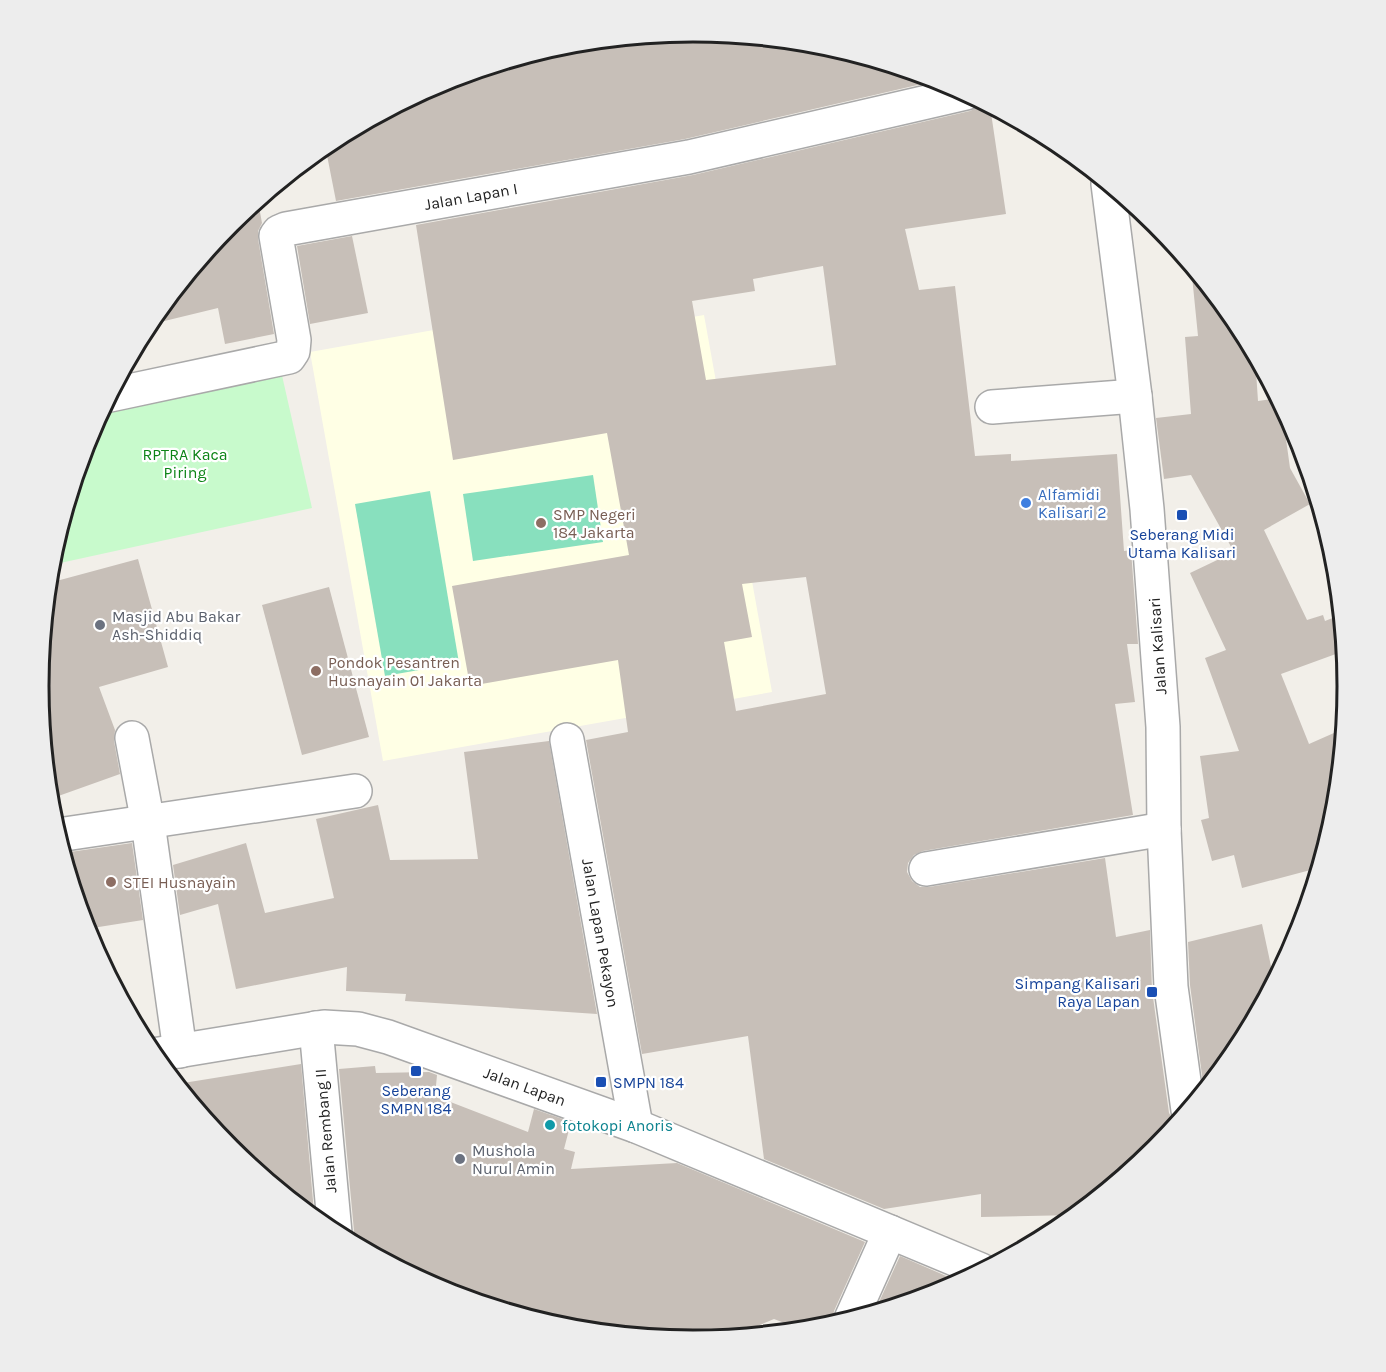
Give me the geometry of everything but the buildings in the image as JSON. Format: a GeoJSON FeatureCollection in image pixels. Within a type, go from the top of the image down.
{"type":"FeatureCollection","features":[{"type":"Feature","properties":{"kind":"street","name":"Jalan Lapan I"},"geometry":{"type":"LineString","coordinates":[[119,393],[289,357],[293,351],[294,340],[276,236],[286,229],[689,157],[951,96]]}},
{"type":"Feature","properties":{"kind":"street","name":"Jalan Kalisari"},"geometry":{"type":"LineString","coordinates":[[1109,195],[1147,509],[1163,727],[1164,829],[1171,987],[1187,1099]]}},
{"type":"Feature","properties":{"kind":"street"},"geometry":{"type":"LineString","coordinates":[[992,407],[1135,396]]}},
{"type":"Feature","properties":{"kind":"street"},"geometry":{"type":"LineString","coordinates":[[132,738],[148,823],[167,1053]]}},
{"type":"Feature","properties":{"kind":"street","name":"Jalan Lapan Pekayon"},"geometry":{"type":"LineString","coordinates":[[567,740],[636,1126]]}},
{"type":"Feature","properties":{"kind":"street"},"geometry":{"type":"LineString","coordinates":[[66,834],[355,792]]}},
{"type":"Feature","properties":{"kind":"street"},"geometry":{"type":"LineString","coordinates":[[926,869],[1164,829]]}},
{"type":"Feature","properties":{"kind":"street","name":"Jalan Lapan"},"geometry":{"type":"LineString","coordinates":[[167,1053],[316,1028],[358,1029],[388,1037],[636,1126],[972,1266]]}},
{"type":"Feature","properties":{"kind":"street","name":"Jalan Rembang II"},"geometry":{"type":"LineString","coordinates":[[316,1028],[334,1220]]}},
{"type":"Feature","properties":{"kind":"street"},"geometry":{"type":"LineString","coordinates":[[855,1309],[890,1232]]}},
{"type":"Feature","properties":{"kind":"shaded area","name":"SMP Negeri 184 Jakarta"},"geometry":{"type":"Polygon","coordinates":[[[704,315],[772,692],[383,761],[310,352],[473,323],[479,354],[704,315]]]}},
{"type":"Feature","properties":{"kind":"green space","name":"RPTRA Kaca Piring"},"geometry":{"type":"Polygon","coordinates":[[[281,371],[312,508],[61,563],[83,479],[112,408],[281,371]]]}},
{"type":"Feature","properties":{"kind":"green space"},"geometry":{"type":"Polygon","coordinates":[[[593,475],[603,542],[473,561],[463,494],[593,475]]]}},
{"type":"Feature","properties":{"kind":"green space"},"geometry":{"type":"Polygon","coordinates":[[[430,491],[459,663],[385,676],[355,504],[430,491]]]}},
{"type":"Feature","properties":{"kind":"place","name":"Alfamidi Kalisari 2"},"geometry":{"type":"Point","coordinates":[1026,503]}},
{"type":"Feature","properties":{"kind":"place","name":"Seberang Midi Utama Kalisari"},"geometry":{"type":"Point","coordinates":[1182,515]}},
{"type":"Feature","properties":{"kind":"place","name":"SMP Negeri 184 Jakarta"},"geometry":{"type":"Point","coordinates":[541,523]}},
{"type":"Feature","properties":{"kind":"place","name":"Masjid Abu Bakar Ash-Shiddiq"},"geometry":{"type":"Point","coordinates":[100,625]}},
{"type":"Feature","properties":{"kind":"place","name":"Pondok Pesantren Husnayain 01 Jakarta"},"geometry":{"type":"Point","coordinates":[316,671]}},
{"type":"Feature","properties":{"kind":"place","name":"STEI Husnayain"},"geometry":{"type":"Point","coordinates":[111,882]}},
{"type":"Feature","properties":{"kind":"place","name":"Simpang Kalisari Raya Lapan"},"geometry":{"type":"Point","coordinates":[1152,992]}},
{"type":"Feature","properties":{"kind":"place","name":"Seberang SMPN 184"},"geometry":{"type":"Point","coordinates":[416,1071]}},
{"type":"Feature","properties":{"kind":"place","name":"SMPN 184"},"geometry":{"type":"Point","coordinates":[601,1082]}},
{"type":"Feature","properties":{"kind":"place","name":"fotokopi Anoris"},"geometry":{"type":"Point","coordinates":[550,1125]}},
{"type":"Feature","properties":{"kind":"place","name":"Mushola Nurul Amin"},"geometry":{"type":"Point","coordinates":[460,1159]}}]}
